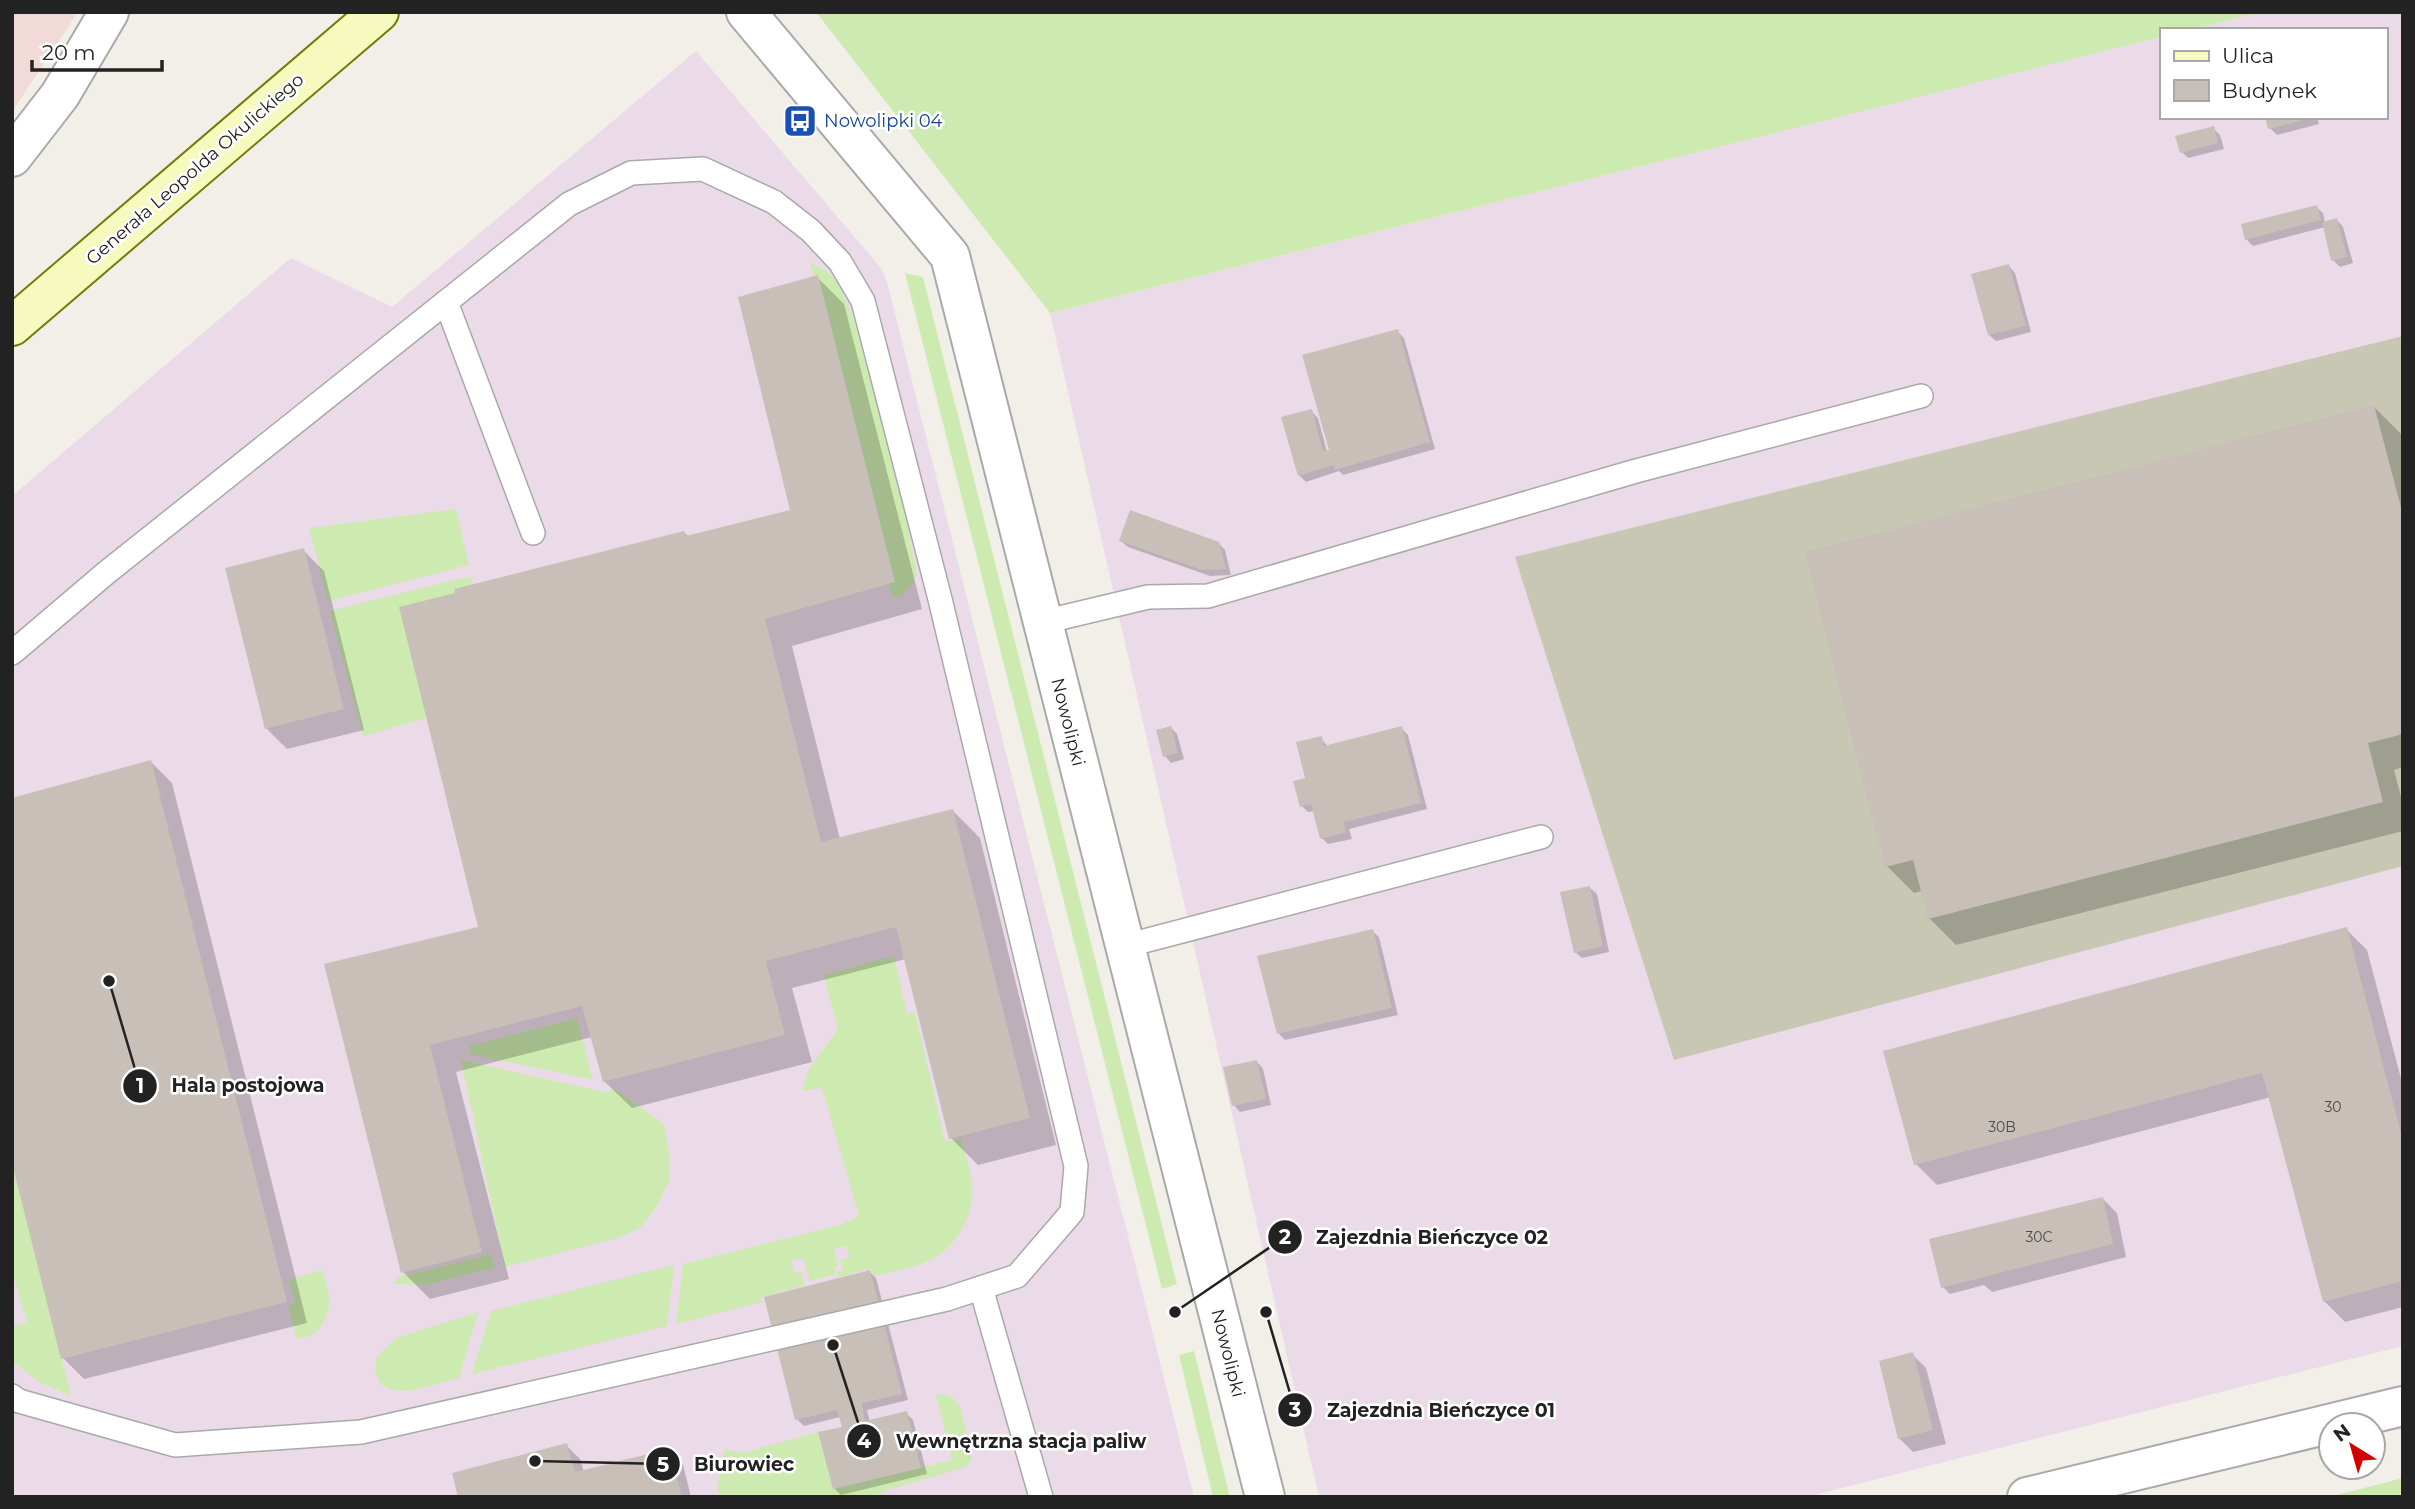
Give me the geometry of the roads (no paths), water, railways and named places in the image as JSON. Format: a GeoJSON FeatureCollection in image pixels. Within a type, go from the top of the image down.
{"type":"FeatureCollection","features":[{"type":"Feature","properties":{"kind":"main road","name":"Generała Leopolda Okulickiego"},"geometry":{"type":"LineString","coordinates":[[12,326],[379,12]]}},
{"type":"Feature","properties":{"kind":"street"},"geometry":{"type":"LineString","coordinates":[[12,157],[60,95],[109,12]]}},
{"type":"Feature","properties":{"kind":"street","name":"Nowolipki"},"geometry":{"type":"LineString","coordinates":[[746,12],[950,256],[1265,1497]]}},
{"type":"Feature","properties":{"kind":"street"},"geometry":{"type":"LineString","coordinates":[[2027,1497],[2403,1406]]}},
{"type":"Feature","properties":{"kind":"lane"},"geometry":{"type":"LineString","coordinates":[[12,653],[106,573],[569,204],[631,173],[704,169],[774,202],[811,231],[840,262],[863,301],[940,599],[1076,1166],[1072,1212],[1017,1276],[918,1306],[361,1432],[175,1445],[19,1401],[12,1396]]}},
{"type":"Feature","properties":{"kind":"lane"},"geometry":{"type":"LineString","coordinates":[[446,302],[533,533]]}},
{"type":"Feature","properties":{"kind":"lane"},"geometry":{"type":"LineString","coordinates":[[1043,622],[1148,597],[1208,596],[1636,471],[1921,396]]}},
{"type":"Feature","properties":{"kind":"lane"},"geometry":{"type":"LineString","coordinates":[[1125,946],[1541,837]]}},
{"type":"Feature","properties":{"kind":"lane"},"geometry":{"type":"LineString","coordinates":[[981,1288],[1041,1497]]}},
{"type":"Feature","properties":{"kind":"place","name":"Nowolipki 04"},"geometry":{"type":"Point","coordinates":[800,121]}},
{"type":"Feature","properties":{"kind":"place","name":"Hala postojowa"},"geometry":{"type":"Point","coordinates":[109,981]}},
{"type":"Feature","properties":{"kind":"place","name":"Zajezdnia Bieńczyce 02"},"geometry":{"type":"Point","coordinates":[1175,1312]}},
{"type":"Feature","properties":{"kind":"place","name":"Zajezdnia Bieńczyce 01"},"geometry":{"type":"Point","coordinates":[1266,1312]}},
{"type":"Feature","properties":{"kind":"place","name":"Wewnętrzna stacja paliw"},"geometry":{"type":"Point","coordinates":[833,1345]}},
{"type":"Feature","properties":{"kind":"place","name":"Biurowiec"},"geometry":{"type":"Point","coordinates":[535,1461]}}]}
